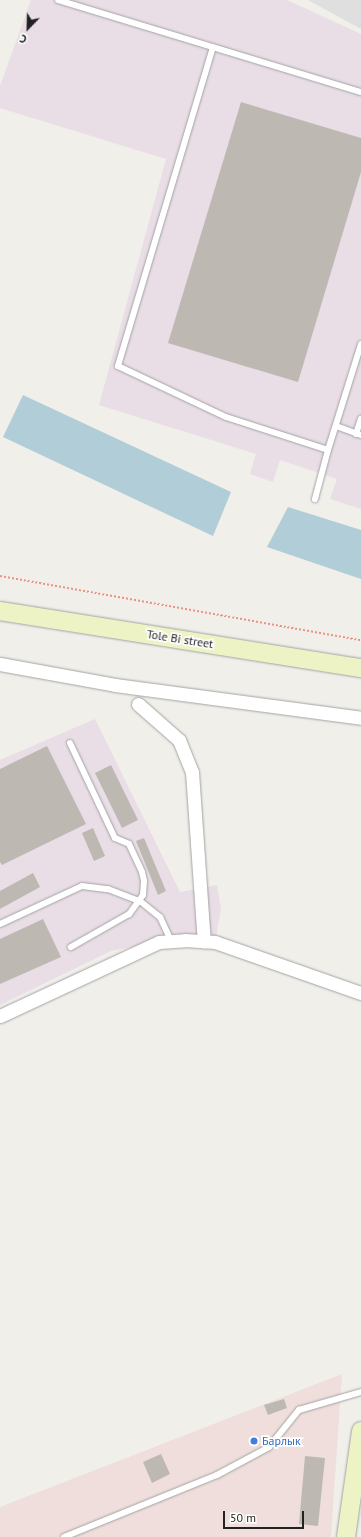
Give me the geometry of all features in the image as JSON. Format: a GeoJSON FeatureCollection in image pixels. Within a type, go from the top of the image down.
{"type":"FeatureCollection","features":[{"type":"Feature","properties":{"kind":"main road","name":"Tole Bi street"},"geometry":{"type":"LineString","coordinates":[[0,611],[361,668]]}},
{"type":"Feature","properties":{"kind":"main road"},"geometry":{"type":"LineString","coordinates":[[346,1537],[361,1431]]}},
{"type":"Feature","properties":{"kind":"street"},"geometry":{"type":"LineString","coordinates":[[0,664],[115,685],[361,718]]}},
{"type":"Feature","properties":{"kind":"street"},"geometry":{"type":"LineString","coordinates":[[138,704],[179,740],[192,772],[204,942]]}},
{"type":"Feature","properties":{"kind":"street"},"geometry":{"type":"LineString","coordinates":[[0,1016],[159,942],[185,940],[215,942],[361,993]]}},
{"type":"Feature","properties":{"kind":"lane"},"geometry":{"type":"LineString","coordinates":[[58,0],[361,92]]}},
{"type":"Feature","properties":{"kind":"lane"},"geometry":{"type":"LineString","coordinates":[[213,47],[118,366],[226,417],[328,450]]}},
{"type":"Feature","properties":{"kind":"lane"},"geometry":{"type":"LineString","coordinates":[[314,498],[361,344]]}},
{"type":"Feature","properties":{"kind":"lane"},"geometry":{"type":"LineString","coordinates":[[336,426],[359,434],[361,418]]}},
{"type":"Feature","properties":{"kind":"lane"},"geometry":{"type":"LineString","coordinates":[[70,742],[115,838],[129,844],[142,872],[143,894],[140,901],[129,914],[71,947]]}},
{"type":"Feature","properties":{"kind":"lane"},"geometry":{"type":"LineString","coordinates":[[0,924],[82,886],[108,889],[140,901],[160,917],[171,941]]}},
{"type":"Feature","properties":{"kind":"lane"},"geometry":{"type":"LineString","coordinates":[[64,1537],[217,1475],[269,1447],[300,1410],[361,1392]]}},
{"type":"Feature","properties":{"kind":"path"},"geometry":{"type":"LineString","coordinates":[[0,576],[361,640]]}},
{"type":"Feature","properties":{"kind":"shaded area"},"geometry":{"type":"Polygon","coordinates":[[[31,0],[287,0],[361,34],[361,509],[330,499],[337,479],[280,460],[273,482],[250,474],[256,454],[99,405],[166,159],[0,108],[0,86],[31,0]]]}},
{"type":"Feature","properties":{"kind":"shaded area"},"geometry":{"type":"Polygon","coordinates":[[[308,0],[361,0],[361,29],[308,0]]]}},
{"type":"Feature","properties":{"kind":"shaded area"},"geometry":{"type":"Polygon","coordinates":[[[95,719],[180,892],[217,885],[221,909],[215,942],[159,942],[111,951],[0,1005],[0,760],[95,719]]]}},
{"type":"Feature","properties":{"kind":"shaded area","name":"Барлык"},"geometry":{"type":"Polygon","coordinates":[[[342,1374],[331,1537],[0,1537],[0,1507],[342,1374]]]}},
{"type":"Feature","properties":{"kind":"water"},"geometry":{"type":"Polygon","coordinates":[[[23,395],[231,492],[213,536],[3,437],[23,395]]]}},
{"type":"Feature","properties":{"kind":"water"},"geometry":{"type":"Polygon","coordinates":[[[288,507],[361,530],[361,579],[267,547],[288,507]]]}},
{"type":"Feature","properties":{"kind":"building"},"geometry":{"type":"Polygon","coordinates":[[[241,102],[361,138],[361,172],[298,382],[168,343],[241,102]]]}},
{"type":"Feature","properties":{"kind":"building"},"geometry":{"type":"Polygon","coordinates":[[[47,746],[86,824],[2,865],[0,862],[0,769],[47,746]]]}},
{"type":"Feature","properties":{"kind":"building"},"geometry":{"type":"Polygon","coordinates":[[[111,765],[138,820],[122,828],[95,773],[111,765]]]}},
{"type":"Feature","properties":{"kind":"building"},"geometry":{"type":"Polygon","coordinates":[[[93,828],[105,856],[94,861],[82,833],[93,828]]]}},
{"type":"Feature","properties":{"kind":"building"},"geometry":{"type":"Polygon","coordinates":[[[144,838],[166,891],[158,895],[136,841],[144,838]]]}},
{"type":"Feature","properties":{"kind":"building"},"geometry":{"type":"Polygon","coordinates":[[[33,873],[40,887],[0,909],[0,891],[33,873]]]}},
{"type":"Feature","properties":{"kind":"building"},"geometry":{"type":"Polygon","coordinates":[[[43,919],[61,957],[0,984],[0,939],[43,919]]]}},
{"type":"Feature","properties":{"kind":"building"},"geometry":{"type":"Polygon","coordinates":[[[284,1399],[287,1408],[268,1415],[264,1405],[284,1399]]]}},
{"type":"Feature","properties":{"kind":"building"},"geometry":{"type":"Polygon","coordinates":[[[161,1454],[170,1474],[152,1483],[143,1462],[161,1454]]]}},
{"type":"Feature","properties":{"kind":"building"},"geometry":{"type":"Polygon","coordinates":[[[305,1456],[325,1458],[318,1526],[299,1524],[305,1456]]]}},
{"type":"Feature","properties":{"kind":"place","name":"Барлык"},"geometry":{"type":"Point","coordinates":[254,1441]}}]}
